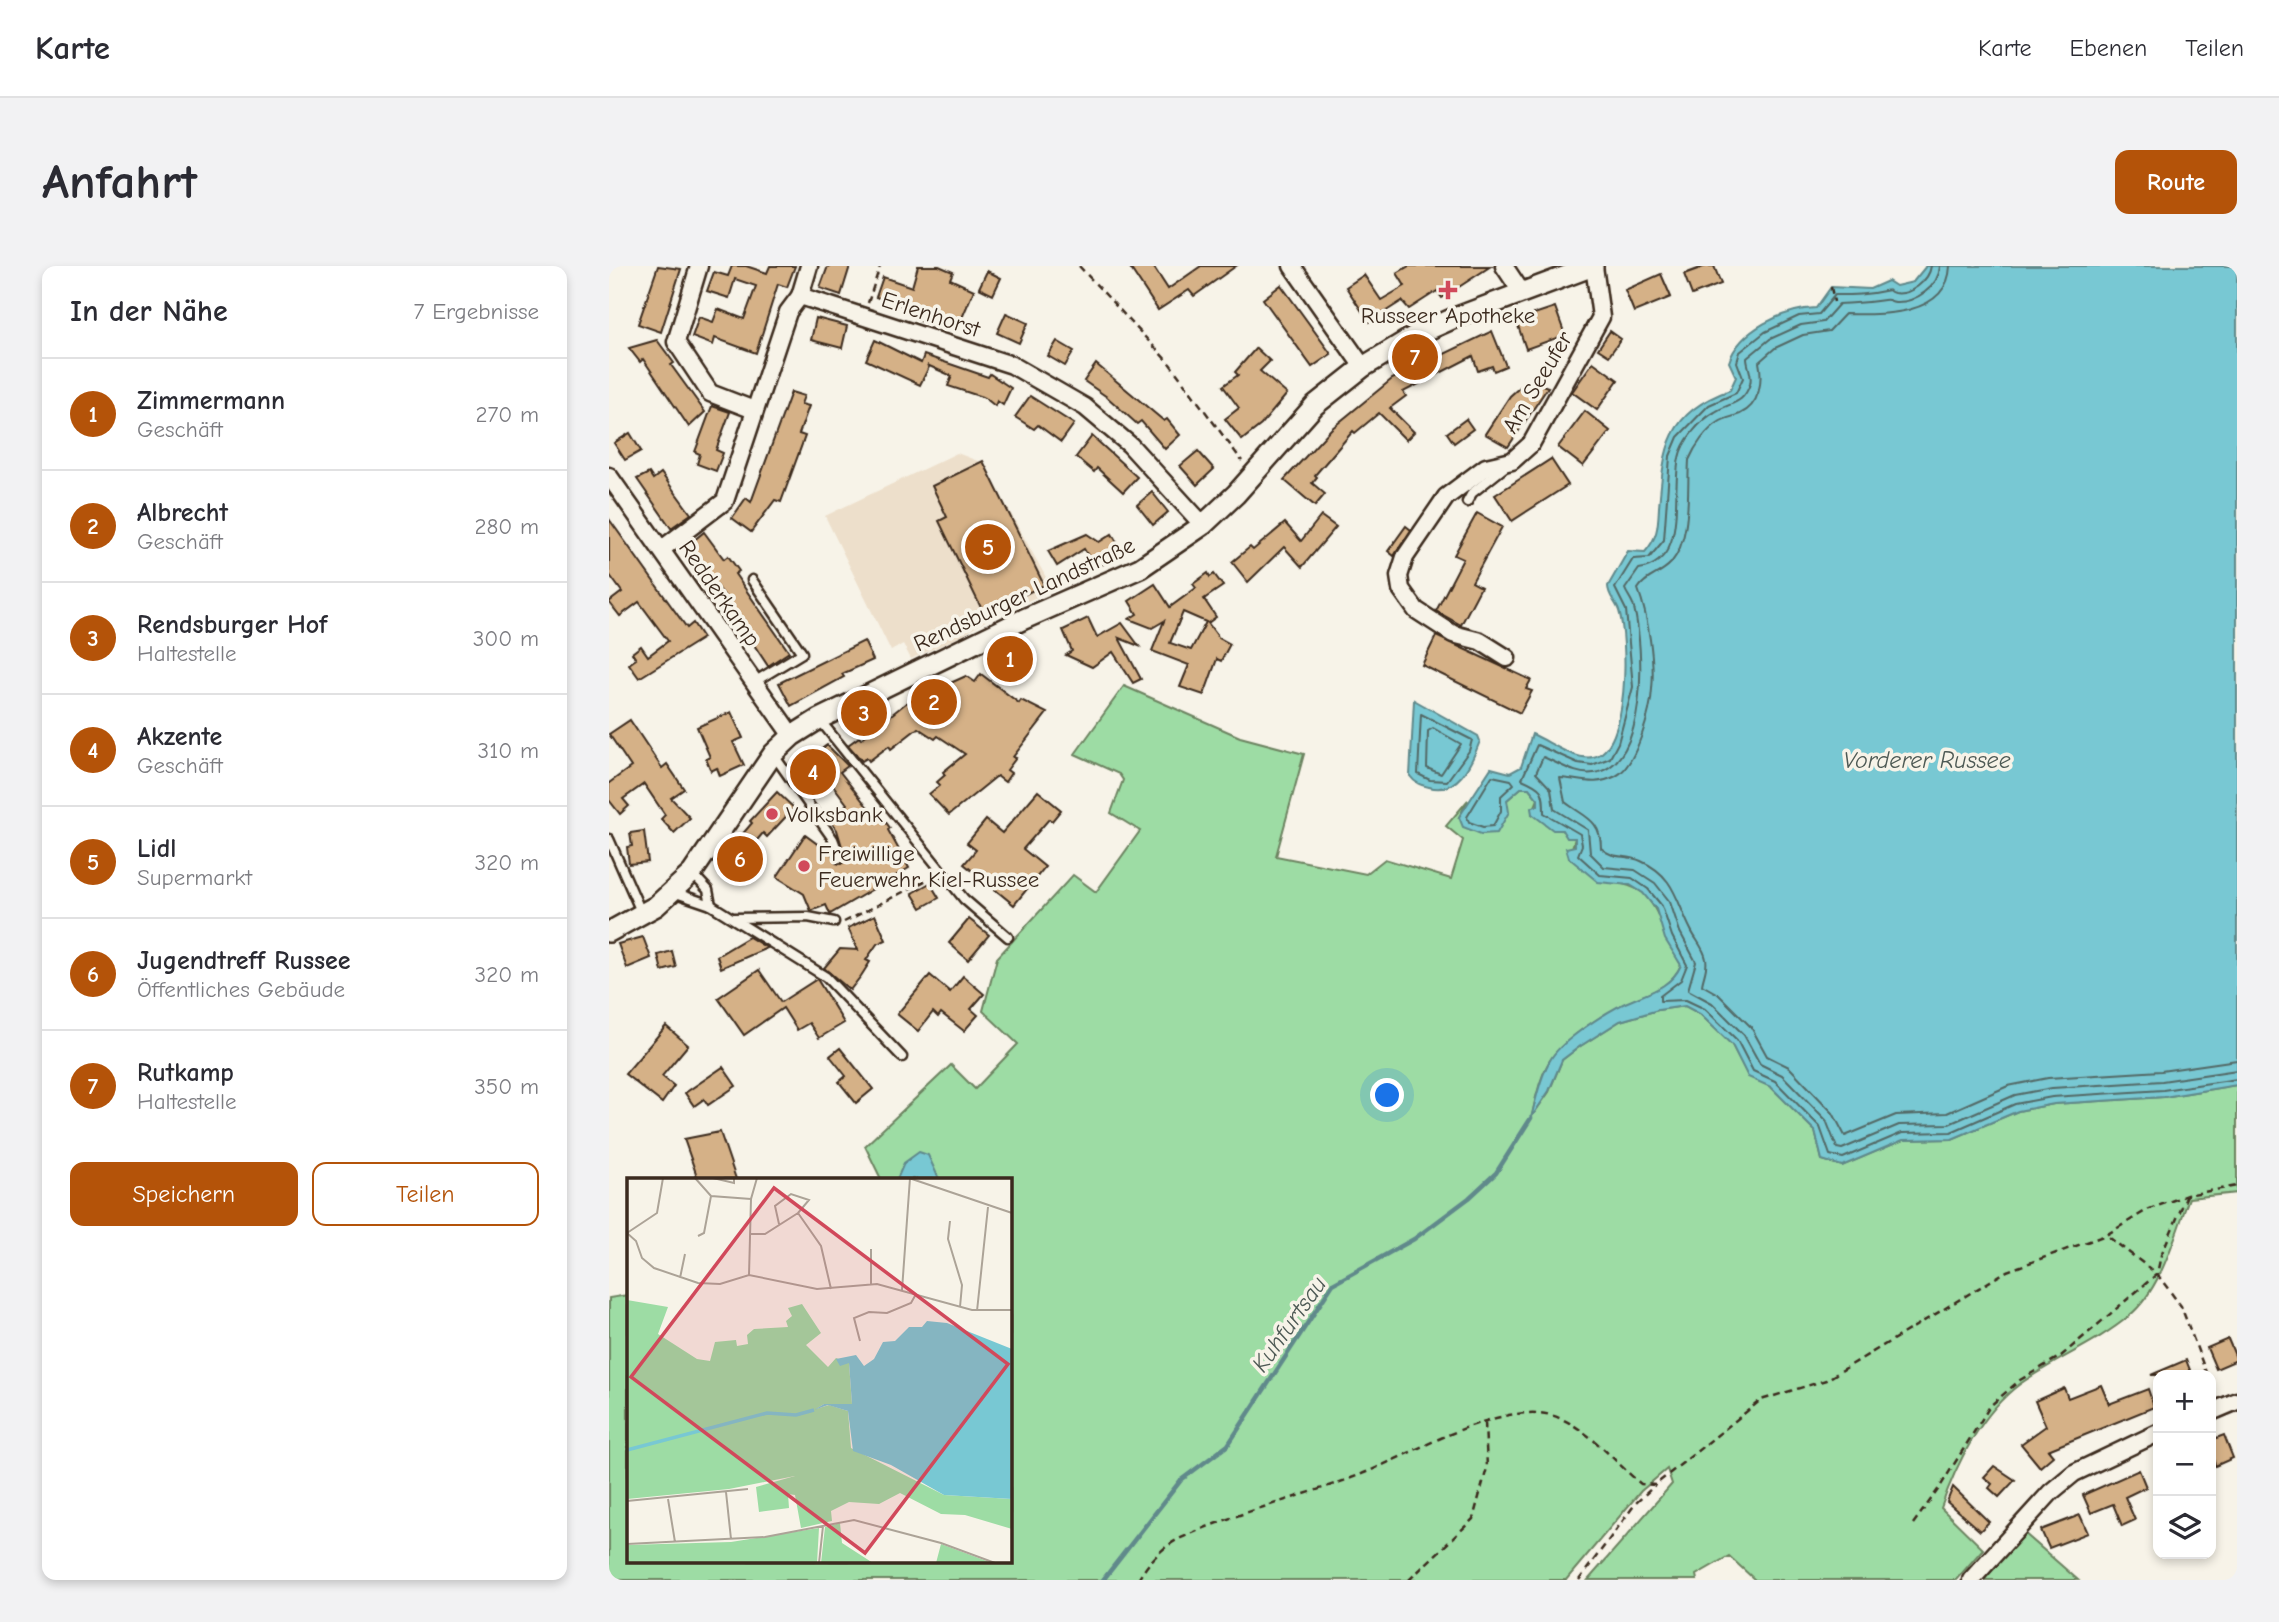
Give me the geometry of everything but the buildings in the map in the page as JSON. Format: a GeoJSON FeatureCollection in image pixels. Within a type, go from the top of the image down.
{"type":"FeatureCollection","features":[{"type":"Feature","properties":{"kind":"street"},"geometry":{"type":"LineString","coordinates":[[699,266],[677,342],[710,393],[754,410]]}},
{"type":"Feature","properties":{"kind":"street"},"geometry":{"type":"LineString","coordinates":[[661,549],[725,501],[788,312],[800,296],[809,266]]}},
{"type":"Feature","properties":{"kind":"street"},"geometry":{"type":"LineString","coordinates":[[1292,266],[1363,367]]}},
{"type":"Feature","properties":{"kind":"street"},"geometry":{"type":"LineString","coordinates":[[1504,266],[1522,293]]}},
{"type":"Feature","properties":{"kind":"street","name":"Rendsburger Landstraße"},"geometry":{"type":"LineString","coordinates":[[609,932],[642,914],[673,892],[692,873],[773,754],[792,736],[819,719],[1024,619],[1140,568],[1203,525],[1236,494],[1315,405],[1363,367],[1416,335],[1594,266]]}},
{"type":"Feature","properties":{"kind":"street","name":"Am Seeufer"},"geometry":{"type":"LineString","coordinates":[[1507,658],[1480,641],[1453,634],[1416,610],[1401,589],[1399,576],[1405,557],[1446,497],[1486,467],[1512,461],[1531,444],[1601,317],[1594,266]]}},
{"type":"Feature","properties":{"kind":"street","name":"Erlenhorst"},"geometry":{"type":"LineString","coordinates":[[800,296],[1012,365],[1085,407],[1131,445],[1203,525]]}},
{"type":"Feature","properties":{"kind":"street","name":"Redderkamp"},"geometry":{"type":"LineString","coordinates":[[609,476],[792,736]]}},
{"type":"Feature","properties":{"kind":"street"},"geometry":{"type":"LineString","coordinates":[[2216,1410],[2237,1401]]}},
{"type":"Feature","properties":{"kind":"street"},"geometry":{"type":"LineString","coordinates":[[1971,1580],[2051,1492],[2074,1473],[2153,1435]]}},
{"type":"Feature","properties":{"kind":"lane"},"geometry":{"type":"LineString","coordinates":[[1467,502],[1472,494],[1512,461]]}},
{"type":"Feature","properties":{"kind":"lane"},"geometry":{"type":"LineString","coordinates":[[752,580],[802,653],[754,681]]}},
{"type":"Feature","properties":{"kind":"lane"},"geometry":{"type":"LineString","coordinates":[[819,719],[964,900],[1008,937]]}},
{"type":"Feature","properties":{"kind":"lane"},"geometry":{"type":"LineString","coordinates":[[773,754],[833,839],[839,858]]}},
{"type":"Feature","properties":{"kind":"lane"},"geometry":{"type":"LineString","coordinates":[[609,839],[642,914]]}},
{"type":"Feature","properties":{"kind":"lane"},"geometry":{"type":"LineString","coordinates":[[692,873],[708,890],[711,905]]}},
{"type":"Feature","properties":{"kind":"lane"},"geometry":{"type":"LineString","coordinates":[[673,892],[711,905],[826,977],[902,1057]]}},
{"type":"Feature","properties":{"kind":"lane"},"geometry":{"type":"LineString","coordinates":[[732,918],[808,917],[834,922]]}},
{"type":"Feature","properties":{"kind":"path"},"geometry":{"type":"LineString","coordinates":[[863,316],[880,266]]}},
{"type":"Feature","properties":{"kind":"path"},"geometry":{"type":"LineString","coordinates":[[1079,266],[1170,364],[1233,448]]}},
{"type":"Feature","properties":{"kind":"path"},"geometry":{"type":"LineString","coordinates":[[1831,287],[1834,302]]}},
{"type":"Feature","properties":{"kind":"path"},"geometry":{"type":"LineString","coordinates":[[834,922],[847,922],[927,880],[936,881]]}},
{"type":"Feature","properties":{"kind":"path"},"geometry":{"type":"LineString","coordinates":[[1579,1580],[1636,1503],[1761,1400],[1826,1380],[2007,1271],[2106,1235],[2147,1210],[2187,1195],[2237,1186]]}},
{"type":"Feature","properties":{"kind":"path"},"geometry":{"type":"LineString","coordinates":[[1913,1524],[1940,1487],[1990,1406],[2020,1380],[2061,1356],[2157,1274],[2161,1255],[2187,1195]]}},
{"type":"Feature","properties":{"kind":"path"},"geometry":{"type":"LineString","coordinates":[[2106,1235],[2157,1274],[2181,1306],[2205,1370]]}},
{"type":"Feature","properties":{"kind":"path"},"geometry":{"type":"LineString","coordinates":[[1138,1580],[1147,1564],[1176,1540],[1359,1475],[1485,1422],[1520,1413],[1541,1413],[1571,1423],[1641,1483],[1655,1485]]}},
{"type":"Feature","properties":{"kind":"path"},"geometry":{"type":"LineString","coordinates":[[1409,1580],[1473,1519],[1487,1468],[1485,1422]]}},
{"type":"Feature","properties":{"kind":"shaded area"},"geometry":{"type":"Polygon","coordinates":[[[957,453],[983,463],[1053,590],[995,615],[961,636],[911,659],[903,644],[891,651],[825,516],[957,453]]]}},
{"type":"Feature","properties":{"kind":"green space"},"geometry":{"type":"Polygon","coordinates":[[[1124,686],[1240,737],[1304,754],[1276,856],[1366,874],[1385,859],[1451,879],[1463,840],[1446,826],[1468,800],[1459,817],[1507,800],[1521,788],[1529,788],[1538,799],[1532,814],[1575,838],[1569,858],[1595,874],[1643,893],[1654,907],[1681,965],[1677,973],[1664,985],[1606,1014],[1561,1048],[1550,1061],[1543,1076],[1532,1116],[1549,1092],[1562,1060],[1579,1047],[1620,1021],[1658,1010],[1685,1006],[1700,1014],[1732,1045],[1748,1076],[1771,1087],[1815,1131],[1822,1160],[1842,1166],[1903,1140],[1952,1139],[2018,1111],[2054,1104],[2164,1097],[2237,1085],[2237,1193],[2189,1198],[2166,1261],[2140,1305],[2117,1326],[2020,1384],[1982,1424],[1954,1474],[1941,1508],[1983,1549],[1956,1580],[1755,1580],[1729,1556],[1696,1575],[1697,1580],[1588,1580],[1672,1484],[1667,1469],[1641,1491],[1566,1580],[609,1580],[609,1298],[627,1295],[627,1562],[1011,1562],[1011,1178],[881,1178],[865,1146],[951,1065],[975,1089],[1018,1044],[983,1011],[997,958],[1073,875],[1096,892],[1140,831],[1111,813],[1123,780],[1119,774],[1075,754],[1124,686]]]}},
{"type":"Feature","properties":{"kind":"green space"},"geometry":{"type":"Polygon","coordinates":[[[2023,1532],[2078,1580],[1984,1580],[2023,1532]]]}},
{"type":"Feature","properties":{"kind":"water","name":"Vorderer Russee"},"geometry":{"type":"Polygon","coordinates":[[[1926,266],[2237,266],[2237,1085],[2164,1097],[2054,1104],[2018,1111],[1952,1139],[1903,1140],[1842,1166],[1822,1160],[1815,1131],[1771,1087],[1748,1077],[1732,1045],[1700,1014],[1685,1006],[1658,1010],[1620,1021],[1579,1047],[1562,1060],[1549,1091],[1531,1118],[1545,1071],[1558,1050],[1607,1013],[1665,984],[1681,965],[1665,939],[1656,909],[1643,893],[1630,885],[1598,882],[1569,858],[1566,848],[1575,846],[1575,838],[1567,838],[1562,830],[1553,830],[1532,814],[1531,808],[1538,805],[1538,799],[1529,788],[1521,788],[1507,800],[1509,812],[1497,833],[1481,834],[1463,827],[1459,817],[1491,768],[1510,773],[1521,767],[1532,734],[1570,753],[1586,757],[1593,757],[1605,750],[1614,735],[1623,692],[1624,645],[1619,611],[1608,586],[1628,551],[1645,552],[1653,541],[1658,526],[1663,467],[1673,435],[1681,421],[1693,410],[1730,390],[1736,377],[1729,362],[1742,340],[1764,323],[1777,317],[1816,308],[1831,287],[1870,289],[1888,281],[1896,286],[1913,282],[1926,266]]]}},
{"type":"Feature","properties":{"kind":"water"},"geometry":{"type":"Polygon","coordinates":[[[1414,700],[1478,736],[1480,741],[1462,776],[1448,787],[1426,786],[1410,776],[1414,700]]]}},
{"type":"Feature","properties":{"kind":"water"},"geometry":{"type":"Polygon","coordinates":[[[919,1152],[928,1155],[939,1178],[897,1178],[904,1163],[919,1152]]]}},
{"type":"Feature","properties":{"kind":"waterway","name":"Kuhfurtsau"},"geometry":{"type":"LineString","coordinates":[[1103,1580],[1181,1480],[1228,1445],[1333,1284],[1414,1239],[1469,1198],[1496,1173],[1531,1118]]}},
{"type":"Feature","properties":{"kind":"place","name":"Russeer Apotheke"},"geometry":{"type":"Point","coordinates":[1448,290]}},
{"type":"Feature","properties":{"kind":"place","name":"Rutkamp"},"geometry":{"type":"Point","coordinates":[1415,357]}},
{"type":"Feature","properties":{"kind":"place","name":"Lidl"},"geometry":{"type":"Point","coordinates":[988,547]}},
{"type":"Feature","properties":{"kind":"place","name":"Zimmermann"},"geometry":{"type":"Point","coordinates":[1010,659]}},
{"type":"Feature","properties":{"kind":"place","name":"Albrecht"},"geometry":{"type":"Point","coordinates":[934,702]}},
{"type":"Feature","properties":{"kind":"place","name":"Rendsburger Hof"},"geometry":{"type":"Point","coordinates":[864,713]}},
{"type":"Feature","properties":{"kind":"place","name":"Akzente"},"geometry":{"type":"Point","coordinates":[813,772]}},
{"type":"Feature","properties":{"kind":"place","name":"Volksbank"},"geometry":{"type":"Point","coordinates":[772,814]}},
{"type":"Feature","properties":{"kind":"place","name":"Jugendtreff Russee"},"geometry":{"type":"Point","coordinates":[740,859]}},
{"type":"Feature","properties":{"kind":"place","name":"Freiwillige Feuerwehr Kiel-Russee"},"geometry":{"type":"Point","coordinates":[804,866]}}]}
